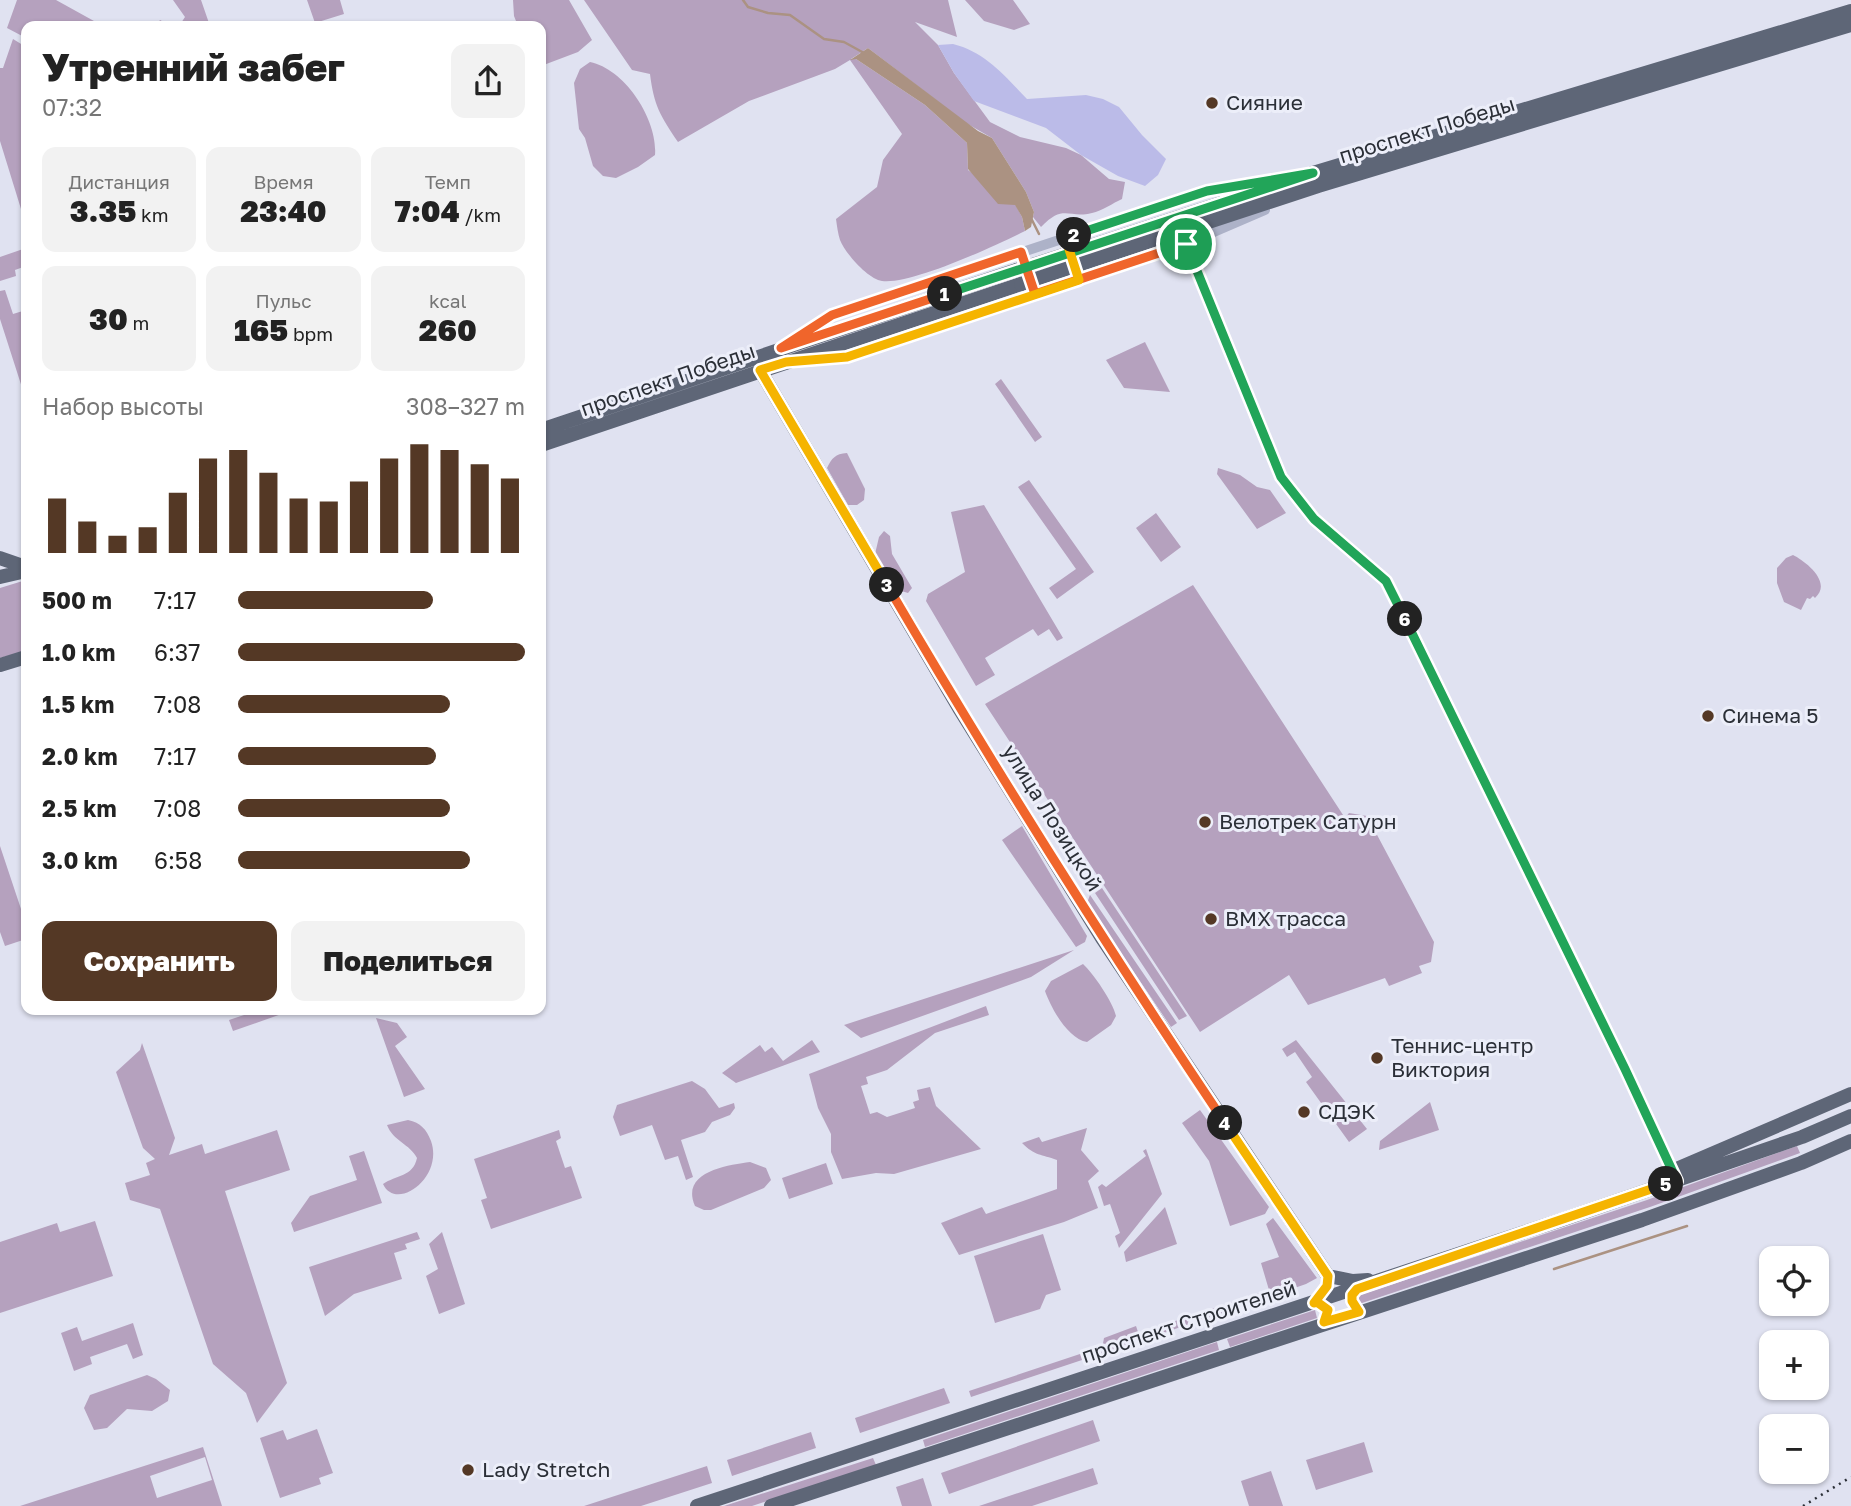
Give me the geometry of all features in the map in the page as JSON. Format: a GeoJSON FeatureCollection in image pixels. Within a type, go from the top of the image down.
{"type":"FeatureCollection","features":[{"type":"Feature","properties":{"kind":"main road","name":"проспект Победы"},"geometry":{"type":"LineString","coordinates":[[546,428],[784,355],[1316,179],[1851,11]]}},
{"type":"Feature","properties":{"kind":"main road","name":"проспект Победы"},"geometry":{"type":"LineString","coordinates":[[1316,179],[1851,25]]}},
{"type":"Feature","properties":{"kind":"main road","name":"проспект Победы"},"geometry":{"type":"LineString","coordinates":[[546,443],[760,370],[784,355]]}},
{"type":"Feature","properties":{"kind":"main road","name":"улица Лозицкой"},"geometry":{"type":"LineString","coordinates":[[760,370],[959,708],[1102,938],[1328,1276]]}},
{"type":"Feature","properties":{"kind":"main road"},"geometry":{"type":"LineString","coordinates":[[0,558],[21,567]]}},
{"type":"Feature","properties":{"kind":"main road"},"geometry":{"type":"LineString","coordinates":[[0,577],[21,571]]}},
{"type":"Feature","properties":{"kind":"main road"},"geometry":{"type":"LineString","coordinates":[[0,665],[21,659]]}},
{"type":"Feature","properties":{"kind":"main road"},"geometry":{"type":"LineString","coordinates":[[1675,1176],[1851,1094]]}},
{"type":"Feature","properties":{"kind":"main road","name":"проспект Строителей"},"geometry":{"type":"LineString","coordinates":[[697,1506],[1357,1289],[1675,1176],[1801,1137],[1851,1116]]}},
{"type":"Feature","properties":{"kind":"main road","name":"проспект Строителей"},"geometry":{"type":"LineString","coordinates":[[771,1506],[1324,1322],[1642,1220],[1801,1163],[1851,1142]]}},
{"type":"Feature","properties":{"kind":"main road"},"geometry":{"type":"LineString","coordinates":[[1324,1322],[1328,1310],[1315,1302],[1327,1286],[1328,1276],[1353,1281],[1401,1274]]}},
{"type":"Feature","properties":{"kind":"main road"},"geometry":{"type":"LineString","coordinates":[[1357,1289],[1352,1295],[1352,1301],[1359,1312]]}},
{"type":"Feature","properties":{"kind":"main road"},"geometry":{"type":"LineString","coordinates":[[918,1434],[917,1446],[923,1456]]}},
{"type":"Feature","properties":{"kind":"main road"},"geometry":{"type":"LineString","coordinates":[[879,1447],[886,1456],[885,1468]]}},
{"type":"Feature","properties":{"kind":"street"},"geometry":{"type":"LineString","coordinates":[[784,355],[832,315],[1065,237],[1207,191],[1316,179]]}},
{"type":"Feature","properties":{"kind":"street"},"geometry":{"type":"LineString","coordinates":[[784,355],[847,357],[1186,244],[1316,179]]}},
{"type":"Feature","properties":{"kind":"street"},"geometry":{"type":"LineString","coordinates":[[1065,237],[1079,280]]}},
{"type":"Feature","properties":{"kind":"street"},"geometry":{"type":"LineString","coordinates":[[1186,244],[1281,477],[1314,519],[1386,581],[1675,1176]]}},
{"type":"Feature","properties":{"kind":"street"},"geometry":{"type":"LineString","coordinates":[[1021,252],[1035,294]]}},
{"type":"Feature","properties":{"kind":"shaded area"},"geometry":{"type":"Polygon","coordinates":[[[17,0],[56,0],[94,21],[21,21],[21,35],[7,28],[17,0]]]}},
{"type":"Feature","properties":{"kind":"shaded area"},"geometry":{"type":"Polygon","coordinates":[[[173,0],[201,0],[208,21],[182,21],[185,17],[173,0]]]}},
{"type":"Feature","properties":{"kind":"shaded area"},"geometry":{"type":"Polygon","coordinates":[[[307,0],[340,0],[344,14],[314,21],[307,0]]]}},
{"type":"Feature","properties":{"kind":"shaded area"},"geometry":{"type":"Polygon","coordinates":[[[513,0],[569,0],[592,40],[578,52],[546,64],[546,21],[516,21],[513,0]]]}},
{"type":"Feature","properties":{"kind":"shaded area"},"geometry":{"type":"Polygon","coordinates":[[[584,0],[948,0],[957,37],[915,22],[938,45],[954,73],[990,122],[1020,137],[1066,148],[1081,155],[1109,179],[1125,182],[1122,199],[1092,213],[1055,216],[1041,227],[1033,217],[1034,212],[1026,192],[992,138],[966,123],[868,48],[851,59],[856,59],[925,105],[967,143],[968,170],[1015,204],[1025,231],[933,271],[895,281],[876,279],[864,271],[847,252],[840,240],[836,219],[877,187],[883,160],[902,134],[850,60],[835,69],[749,101],[678,142],[659,110],[650,74],[632,70],[584,0]]]}},
{"type":"Feature","properties":{"kind":"shaded area"},"geometry":{"type":"Polygon","coordinates":[[[965,0],[1013,0],[1030,24],[1014,30],[984,21],[965,0]]]}},
{"type":"Feature","properties":{"kind":"shaded area"},"geometry":{"type":"Polygon","coordinates":[[[13,39],[21,44],[21,209],[0,141],[0,68],[3,68],[13,39]]]}},
{"type":"Feature","properties":{"kind":"shaded area"},"geometry":{"type":"Polygon","coordinates":[[[868,48],[978,131],[992,138],[1026,192],[1034,212],[1031,227],[1025,231],[1022,217],[1015,205],[998,204],[968,169],[967,143],[925,105],[856,59],[850,60],[868,48]]]}},
{"type":"Feature","properties":{"kind":"shaded area"},"geometry":{"type":"Polygon","coordinates":[[[590,62],[603,67],[627,85],[645,112],[655,141],[655,155],[616,178],[603,176],[593,166],[585,138],[579,129],[574,83],[580,69],[590,62]]]}},
{"type":"Feature","properties":{"kind":"shaded area"},"geometry":{"type":"Polygon","coordinates":[[[21,250],[21,268],[15,270],[16,276],[0,281],[0,257],[21,250]]]}},
{"type":"Feature","properties":{"kind":"shaded area"},"geometry":{"type":"Polygon","coordinates":[[[5,290],[13,314],[21,312],[21,384],[0,319],[0,291],[5,290]]]}},
{"type":"Feature","properties":{"kind":"shaded area"},"geometry":{"type":"Polygon","coordinates":[[[1145,342],[1170,392],[1124,388],[1106,360],[1145,342]]]}},
{"type":"Feature","properties":{"kind":"shaded area"},"geometry":{"type":"Polygon","coordinates":[[[1001,379],[1042,437],[1035,442],[995,384],[1001,379]]]}},
{"type":"Feature","properties":{"kind":"shaded area"},"geometry":{"type":"Polygon","coordinates":[[[847,453],[865,489],[864,500],[857,505],[848,505],[827,468],[834,457],[847,453]]]}},
{"type":"Feature","properties":{"kind":"shaded area"},"geometry":{"type":"Polygon","coordinates":[[[1218,468],[1240,475],[1257,487],[1270,490],[1286,513],[1257,529],[1217,474],[1218,468]]]}},
{"type":"Feature","properties":{"kind":"shaded area"},"geometry":{"type":"Polygon","coordinates":[[[1029,480],[1094,572],[1057,599],[1049,588],[1076,569],[1018,487],[1029,480]]]}},
{"type":"Feature","properties":{"kind":"shaded area"},"geometry":{"type":"Polygon","coordinates":[[[984,505],[1063,638],[1057,641],[1049,629],[1038,636],[1033,629],[985,658],[995,675],[976,686],[926,601],[928,594],[965,572],[951,512],[984,505]]]}},
{"type":"Feature","properties":{"kind":"shaded area"},"geometry":{"type":"Polygon","coordinates":[[[1156,513],[1181,547],[1161,562],[1136,528],[1156,513]]]}},
{"type":"Feature","properties":{"kind":"shaded area"},"geometry":{"type":"Polygon","coordinates":[[[884,531],[890,536],[892,554],[912,588],[908,593],[895,589],[875,554],[879,537],[884,531]]]}},
{"type":"Feature","properties":{"kind":"shaded area"},"geometry":{"type":"Polygon","coordinates":[[[1793,555],[1815,573],[1821,585],[1820,592],[1815,598],[1807,598],[1801,610],[1784,602],[1777,583],[1777,568],[1793,555]]]}},
{"type":"Feature","properties":{"kind":"shaded area"},"geometry":{"type":"Polygon","coordinates":[[[21,582],[21,652],[0,658],[0,588],[21,582]]]}},
{"type":"Feature","properties":{"kind":"shaded area","name":"Велотрек Сатурн"},"geometry":{"type":"Polygon","coordinates":[[[1193,585],[1345,818],[1349,813],[1367,816],[1434,942],[1431,962],[1419,966],[1422,973],[1389,986],[1385,978],[1308,1005],[1289,975],[1200,1032],[985,704],[1193,585]]]}},
{"type":"Feature","properties":{"kind":"shaded area"},"geometry":{"type":"Polygon","coordinates":[[[1022,826],[1087,936],[1085,942],[1076,947],[1002,840],[1022,826]]]}},
{"type":"Feature","properties":{"kind":"shaded area"},"geometry":{"type":"Polygon","coordinates":[[[0,846],[21,909],[21,941],[5,946],[0,932],[0,846]]]}},
{"type":"Feature","properties":{"kind":"shaded area"},"geometry":{"type":"Polygon","coordinates":[[[1102,888],[1187,1016],[1179,1020],[1095,893],[1102,888]]]}},
{"type":"Feature","properties":{"kind":"shaded area"},"geometry":{"type":"Polygon","coordinates":[[[1090,895],[1177,1023],[1171,1027],[1087,903],[1090,895]]]}},
{"type":"Feature","properties":{"kind":"shaded area"},"geometry":{"type":"Polygon","coordinates":[[[1074,950],[1031,977],[861,1038],[844,1025],[1074,950]]]}},
{"type":"Feature","properties":{"kind":"shaded area"},"geometry":{"type":"Polygon","coordinates":[[[1083,964],[1102,988],[1116,1016],[1111,1025],[1087,1042],[1080,1040],[1067,1029],[1051,1006],[1045,991],[1051,981],[1083,964]]]}},
{"type":"Feature","properties":{"kind":"shaded area"},"geometry":{"type":"Polygon","coordinates":[[[986,1006],[989,1015],[935,1033],[887,1070],[866,1077],[868,1084],[861,1086],[870,1114],[877,1112],[887,1117],[915,1108],[913,1102],[919,1100],[917,1090],[930,1087],[936,1106],[981,1149],[894,1174],[876,1173],[842,1179],[831,1152],[831,1134],[818,1108],[809,1074],[986,1006]]]}},
{"type":"Feature","properties":{"kind":"shaded area"},"geometry":{"type":"Polygon","coordinates":[[[244,1015],[279,1015],[233,1031],[229,1020],[244,1015]]]}},
{"type":"Feature","properties":{"kind":"shaded area"},"geometry":{"type":"Polygon","coordinates":[[[376,1018],[397,1023],[407,1037],[395,1046],[425,1089],[404,1097],[376,1018]]]}},
{"type":"Feature","properties":{"kind":"shaded area"},"geometry":{"type":"Polygon","coordinates":[[[812,1040],[820,1052],[736,1083],[722,1073],[760,1045],[765,1052],[772,1047],[783,1061],[812,1040]]]}},
{"type":"Feature","properties":{"kind":"shaded area"},"geometry":{"type":"Polygon","coordinates":[[[1296,1040],[1367,1129],[1349,1142],[1306,1082],[1312,1077],[1295,1052],[1287,1057],[1282,1049],[1296,1040]]]}},
{"type":"Feature","properties":{"kind":"shaded area"},"geometry":{"type":"Polygon","coordinates":[[[142,1043],[175,1138],[169,1155],[202,1144],[205,1154],[277,1130],[290,1170],[225,1191],[287,1383],[257,1423],[246,1393],[213,1364],[160,1209],[130,1200],[125,1183],[150,1175],[146,1163],[155,1159],[143,1148],[116,1072],[140,1050],[142,1043]]]}},
{"type":"Feature","properties":{"kind":"shaded area"},"geometry":{"type":"Polygon","coordinates":[[[692,1081],[705,1089],[719,1108],[734,1103],[735,1108],[730,1115],[712,1122],[705,1132],[681,1140],[693,1177],[686,1180],[678,1156],[665,1160],[652,1125],[620,1136],[613,1117],[617,1105],[692,1081]]]}},
{"type":"Feature","properties":{"kind":"shaded area"},"geometry":{"type":"Polygon","coordinates":[[[1430,1102],[1439,1130],[1379,1150],[1380,1141],[1430,1102]]]}},
{"type":"Feature","properties":{"kind":"shaded area"},"geometry":{"type":"Polygon","coordinates":[[[1200,1110],[1269,1207],[1265,1214],[1230,1226],[1209,1161],[1182,1123],[1200,1110]]]}},
{"type":"Feature","properties":{"kind":"shaded area"},"geometry":{"type":"Polygon","coordinates":[[[408,1120],[425,1130],[431,1141],[433,1155],[431,1167],[417,1187],[398,1194],[389,1192],[383,1184],[412,1169],[417,1158],[393,1135],[387,1125],[408,1120]]]}},
{"type":"Feature","properties":{"kind":"shaded area"},"geometry":{"type":"Polygon","coordinates":[[[1087,1128],[1081,1150],[1099,1171],[1088,1181],[1098,1208],[1064,1222],[959,1255],[941,1223],[982,1207],[986,1214],[1057,1189],[1057,1160],[1035,1153],[1022,1143],[1039,1137],[1042,1142],[1087,1128]]]}},
{"type":"Feature","properties":{"kind":"shaded area"},"geometry":{"type":"Polygon","coordinates":[[[559,1130],[561,1138],[556,1141],[565,1168],[571,1166],[582,1198],[491,1229],[481,1200],[487,1198],[474,1159],[559,1130]]]}},
{"type":"Feature","properties":{"kind":"shaded area"},"geometry":{"type":"Polygon","coordinates":[[[1797,1146],[1800,1153],[1650,1207],[1359,1304],[1357,1296],[1647,1200],[1797,1146]]]}},
{"type":"Feature","properties":{"kind":"shaded area"},"geometry":{"type":"Polygon","coordinates":[[[1146,1149],[1162,1194],[1119,1248],[1115,1236],[1120,1233],[1110,1204],[1104,1206],[1098,1187],[1102,1184],[1106,1187],[1146,1156],[1143,1151],[1146,1149]]]}},
{"type":"Feature","properties":{"kind":"shaded area"},"geometry":{"type":"Polygon","coordinates":[[[364,1151],[382,1203],[294,1232],[291,1223],[310,1196],[357,1180],[349,1156],[364,1151]]]}},
{"type":"Feature","properties":{"kind":"shaded area"},"geometry":{"type":"Polygon","coordinates":[[[750,1162],[766,1168],[771,1180],[764,1188],[711,1210],[695,1206],[692,1194],[694,1185],[700,1178],[719,1168],[750,1162]]]}},
{"type":"Feature","properties":{"kind":"shaded area"},"geometry":{"type":"Polygon","coordinates":[[[826,1163],[833,1184],[789,1199],[782,1178],[826,1163]]]}},
{"type":"Feature","properties":{"kind":"shaded area"},"geometry":{"type":"Polygon","coordinates":[[[1165,1207],[1177,1244],[1126,1262],[1124,1252],[1165,1207]]]}},
{"type":"Feature","properties":{"kind":"shaded area"},"geometry":{"type":"Polygon","coordinates":[[[1273,1218],[1317,1278],[1202,1320],[1200,1316],[1188,1320],[1189,1324],[1147,1339],[1145,1331],[1269,1290],[1261,1263],[1279,1257],[1266,1224],[1273,1218]]]}},
{"type":"Feature","properties":{"kind":"shaded area"},"geometry":{"type":"Polygon","coordinates":[[[95,1221],[113,1276],[0,1313],[0,1242],[57,1223],[60,1232],[95,1221]]]}},
{"type":"Feature","properties":{"kind":"shaded area"},"geometry":{"type":"Polygon","coordinates":[[[417,1232],[420,1239],[405,1244],[407,1249],[394,1253],[402,1279],[354,1294],[325,1316],[309,1267],[417,1232]]]}},
{"type":"Feature","properties":{"kind":"shaded area"},"geometry":{"type":"Polygon","coordinates":[[[442,1232],[465,1304],[439,1314],[426,1276],[438,1269],[429,1244],[442,1232]]]}},
{"type":"Feature","properties":{"kind":"shaded area"},"geometry":{"type":"Polygon","coordinates":[[[1043,1234],[1061,1290],[1046,1295],[1040,1309],[995,1323],[974,1256],[1043,1234]]]}},
{"type":"Feature","properties":{"kind":"shaded area"},"geometry":{"type":"Polygon","coordinates":[[[1315,1310],[1317,1318],[1230,1347],[1227,1339],[1315,1310]]]}},
{"type":"Feature","properties":{"kind":"shaded area"},"geometry":{"type":"Polygon","coordinates":[[[133,1323],[143,1355],[133,1359],[127,1344],[90,1357],[92,1364],[74,1371],[61,1333],[77,1327],[82,1341],[133,1323]]]}},
{"type":"Feature","properties":{"kind":"shaded area"},"geometry":{"type":"Polygon","coordinates":[[[1136,1326],[1141,1341],[1101,1354],[1104,1338],[1136,1326]]]}},
{"type":"Feature","properties":{"kind":"shaded area"},"geometry":{"type":"Polygon","coordinates":[[[1217,1342],[1219,1350],[925,1447],[923,1440],[1217,1342]]]}},
{"type":"Feature","properties":{"kind":"shaded area"},"geometry":{"type":"Polygon","coordinates":[[[1095,1349],[1094,1356],[971,1397],[969,1391],[1095,1349]]]}},
{"type":"Feature","properties":{"kind":"shaded area"},"geometry":{"type":"Polygon","coordinates":[[[147,1375],[170,1390],[168,1401],[152,1411],[127,1409],[107,1428],[94,1430],[84,1408],[90,1395],[147,1375]]]}},
{"type":"Feature","properties":{"kind":"shaded area"},"geometry":{"type":"Polygon","coordinates":[[[944,1388],[950,1403],[860,1433],[855,1418],[944,1388]]]}},
{"type":"Feature","properties":{"kind":"shaded area"},"geometry":{"type":"Polygon","coordinates":[[[1093,1420],[1100,1441],[949,1494],[941,1473],[1093,1420]]]}},
{"type":"Feature","properties":{"kind":"shaded area"},"geometry":{"type":"Polygon","coordinates":[[[317,1429],[333,1473],[319,1478],[321,1484],[280,1498],[260,1438],[283,1430],[287,1440],[317,1429]]]}},
{"type":"Feature","properties":{"kind":"shaded area"},"geometry":{"type":"Polygon","coordinates":[[[811,1432],[816,1448],[732,1476],[727,1460],[811,1432]]]}},
{"type":"Feature","properties":{"kind":"shaded area"},"geometry":{"type":"Polygon","coordinates":[[[1364,1442],[1373,1472],[1316,1490],[1306,1460],[1364,1442]]]}},
{"type":"Feature","properties":{"kind":"shaded area"},"geometry":{"type":"Polygon","coordinates":[[[203,1447],[222,1506],[20,1506],[203,1447]],[[205,1457],[150,1476],[157,1498],[212,1480],[205,1457]]]}},
{"type":"Feature","properties":{"kind":"shaded area"},"geometry":{"type":"Polygon","coordinates":[[[873,1458],[876,1465],[752,1506],[724,1506],[873,1458]]]}},
{"type":"Feature","properties":{"kind":"shaded area"},"geometry":{"type":"Polygon","coordinates":[[[707,1466],[712,1483],[641,1506],[584,1506],[707,1466]]]}},
{"type":"Feature","properties":{"kind":"shaded area"},"geometry":{"type":"Polygon","coordinates":[[[1093,1468],[1098,1484],[1032,1506],[979,1506],[1093,1468]]]}},
{"type":"Feature","properties":{"kind":"shaded area"},"geometry":{"type":"Polygon","coordinates":[[[1271,1471],[1283,1506],[1249,1506],[1241,1481],[1271,1471]]]}},
{"type":"Feature","properties":{"kind":"shaded area"},"geometry":{"type":"Polygon","coordinates":[[[923,1478],[932,1506],[902,1506],[896,1487],[923,1478]]]}},
{"type":"Feature","properties":{"kind":"sand"},"geometry":{"type":"Polygon","coordinates":[[[953,44],[984,59],[1027,99],[1086,95],[1119,107],[1166,159],[1158,175],[1145,186],[1118,176],[1081,155],[1046,128],[974,101],[938,45],[953,44]]]}},
{"type":"Feature","properties":{"kind":"waterway"},"geometry":{"type":"LineString","coordinates":[[743,0],[748,7],[768,13],[790,15],[824,39],[844,42],[864,53]]}},
{"type":"Feature","properties":{"kind":"waterway"},"geometry":{"type":"LineString","coordinates":[[1031,218],[1039,234]]}},
{"type":"Feature","properties":{"kind":"waterway"},"geometry":{"type":"LineString","coordinates":[[1554,1269],[1687,1226]]}},
{"type":"Feature","properties":{"kind":"railway"},"geometry":{"type":"LineString","coordinates":[[1803,1506],[1851,1477]]}},
{"type":"Feature","properties":{"kind":"place","name":"Сияние"},"geometry":{"type":"Point","coordinates":[1212,103]}},
{"type":"Feature","properties":{"kind":"place","name":"Синема 5"},"geometry":{"type":"Point","coordinates":[1708,716]}},
{"type":"Feature","properties":{"kind":"place","name":"Велотрек Сатурн"},"geometry":{"type":"Point","coordinates":[1205,822]}},
{"type":"Feature","properties":{"kind":"place","name":"BMX трасса"},"geometry":{"type":"Point","coordinates":[1211,919]}},
{"type":"Feature","properties":{"kind":"place","name":"Теннис-центр Виктория"},"geometry":{"type":"Point","coordinates":[1377,1058]}},
{"type":"Feature","properties":{"kind":"place","name":"СДЭК"},"geometry":{"type":"Point","coordinates":[1304,1112]}},
{"type":"Feature","properties":{"kind":"place","name":"Lady Stretch"},"geometry":{"type":"Point","coordinates":[468,1470]}},
{"type":"Feature","properties":{"kind":"route"},"geometry":{"type":"LineString","coordinates":[[1186,244],[1079,280],[1035,294],[1021,252],[832,315],[781,348],[1017,270],[1082,249],[1313,173],[1207,191],[1065,237],[1079,280],[847,357],[786,362],[760,370],[959,708],[1102,938],[1328,1276],[1327,1286],[1314,1303],[1317,1302],[1328,1310],[1324,1322],[1359,1312],[1352,1301],[1352,1295],[1357,1289],[1677,1181],[1586,987],[1386,581],[1314,519],[1281,477],[1186,244]]}}]}
